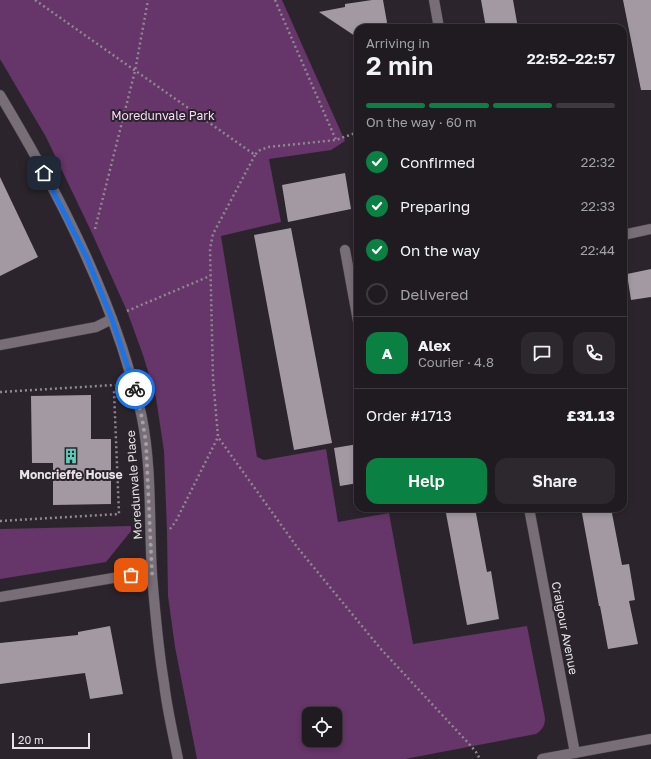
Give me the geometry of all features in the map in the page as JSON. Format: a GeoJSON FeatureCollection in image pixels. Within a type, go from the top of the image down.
{"type":"FeatureCollection","features":[{"type":"Feature","properties":{"kind":"street"},"geometry":{"type":"LineString","coordinates":[[434,0],[438,24]]}},
{"type":"Feature","properties":{"kind":"street","name":"Moredunvale Place"},"geometry":{"type":"LineString","coordinates":[[0,95],[30,145],[87,258],[112,319],[134,384],[146,443],[152,574],[164,683],[178,759]]}},
{"type":"Feature","properties":{"kind":"street"},"geometry":{"type":"LineString","coordinates":[[627,233],[651,229]]}},
{"type":"Feature","properties":{"kind":"street"},"geometry":{"type":"LineString","coordinates":[[345,250],[354,299]]}},
{"type":"Feature","properties":{"kind":"street"},"geometry":{"type":"LineString","coordinates":[[0,345],[96,327],[112,319]]}},
{"type":"Feature","properties":{"kind":"street","name":"Craigour Avenue"},"geometry":{"type":"LineString","coordinates":[[530,512],[575,753]]}},
{"type":"Feature","properties":{"kind":"street"},"geometry":{"type":"LineString","coordinates":[[0,597],[131,575],[152,574]]}},
{"type":"Feature","properties":{"kind":"street"},"geometry":{"type":"LineString","coordinates":[[542,759],[651,739]]}},
{"type":"Feature","properties":{"kind":"path"},"geometry":{"type":"LineString","coordinates":[[35,0],[255,155]]}},
{"type":"Feature","properties":{"kind":"path"},"geometry":{"type":"LineString","coordinates":[[87,258],[135,71],[148,0]]}},
{"type":"Feature","properties":{"kind":"path"},"geometry":{"type":"LineString","coordinates":[[274,0],[336,140]]}},
{"type":"Feature","properties":{"kind":"path"},"geometry":{"type":"LineString","coordinates":[[354,133],[336,140],[268,147],[258,151],[214,234],[210,249],[210,276],[213,378],[218,437],[297,548],[380,648],[471,746],[480,759]]}},
{"type":"Feature","properties":{"kind":"path"},"geometry":{"type":"LineString","coordinates":[[112,319],[126,311],[210,276]]}},
{"type":"Feature","properties":{"kind":"path"},"geometry":{"type":"LineString","coordinates":[[0,392],[134,384]]}},
{"type":"Feature","properties":{"kind":"path"},"geometry":{"type":"LineString","coordinates":[[0,521],[119,514],[114,385]]}},
{"type":"Feature","properties":{"kind":"path"},"geometry":{"type":"LineString","coordinates":[[151,534],[167,532],[176,521],[218,437]]}},
{"type":"Feature","properties":{"kind":"green space","name":"Moredunvale Park"},"geometry":{"type":"Polygon","coordinates":[[[0,0],[282,0],[345,141],[331,150],[269,159],[281,222],[221,236],[257,457],[264,460],[326,449],[338,522],[389,513],[413,644],[527,626],[545,718],[544,726],[536,734],[405,759],[197,759],[175,647],[168,596],[164,451],[156,398],[143,355],[127,311],[46,137],[0,59],[0,0]]]}},
{"type":"Feature","properties":{"kind":"green space"},"geometry":{"type":"Polygon","coordinates":[[[131,526],[131,531],[106,562],[0,579],[0,529],[131,526]]]}},
{"type":"Feature","properties":{"kind":"building"},"geometry":{"type":"Polygon","coordinates":[[[383,0],[387,24],[354,24],[354,35],[319,12],[345,7],[345,4],[383,0]]]}},
{"type":"Feature","properties":{"kind":"building"},"geometry":{"type":"Polygon","coordinates":[[[481,0],[513,0],[517,24],[485,24],[481,0]]]}},
{"type":"Feature","properties":{"kind":"building"},"geometry":{"type":"Polygon","coordinates":[[[623,0],[651,0],[651,90],[641,90],[623,0]]]}},
{"type":"Feature","properties":{"kind":"building"},"geometry":{"type":"Polygon","coordinates":[[[345,173],[351,209],[288,222],[282,185],[345,173]]]}},
{"type":"Feature","properties":{"kind":"building"},"geometry":{"type":"Polygon","coordinates":[[[0,177],[38,257],[0,276],[0,177]]]}},
{"type":"Feature","properties":{"kind":"building"},"geometry":{"type":"Polygon","coordinates":[[[291,228],[332,443],[294,450],[254,235],[291,228]]]}},
{"type":"Feature","properties":{"kind":"building"},"geometry":{"type":"Polygon","coordinates":[[[651,269],[651,297],[631,300],[627,274],[651,269]]]}},
{"type":"Feature","properties":{"kind":"building","name":"Moncrieffe House"},"geometry":{"type":"Polygon","coordinates":[[[91,395],[91,439],[111,439],[111,504],[53,505],[53,463],[32,463],[31,396],[91,395]]]}},
{"type":"Feature","properties":{"kind":"building"},"geometry":{"type":"Polygon","coordinates":[[[354,445],[354,484],[340,486],[334,448],[354,445]]]}},
{"type":"Feature","properties":{"kind":"building"},"geometry":{"type":"Polygon","coordinates":[[[446,512],[476,512],[487,572],[491,571],[499,619],[467,625],[446,512]]]}},
{"type":"Feature","properties":{"kind":"building"},"geometry":{"type":"Polygon","coordinates":[[[582,512],[612,512],[622,565],[629,564],[635,600],[629,601],[638,644],[608,649],[582,512]]]}},
{"type":"Feature","properties":{"kind":"building"},"geometry":{"type":"Polygon","coordinates":[[[110,626],[123,694],[90,699],[85,673],[0,684],[0,643],[78,635],[78,632],[110,626]]]}},
{"type":"Feature","properties":{"kind":"way so far"},"geometry":{"type":"LineString","coordinates":[[131,575],[152,574],[146,443],[135,389]]}},
{"type":"Feature","properties":{"kind":"place","name":"Moncrieffe House"},"geometry":{"type":"Point","coordinates":[71,456]}},
{"type":"Feature","properties":{"kind":"route"},"geometry":{"type":"LineString","coordinates":[[44,173],[87,258],[112,319],[135,389]]}}]}
